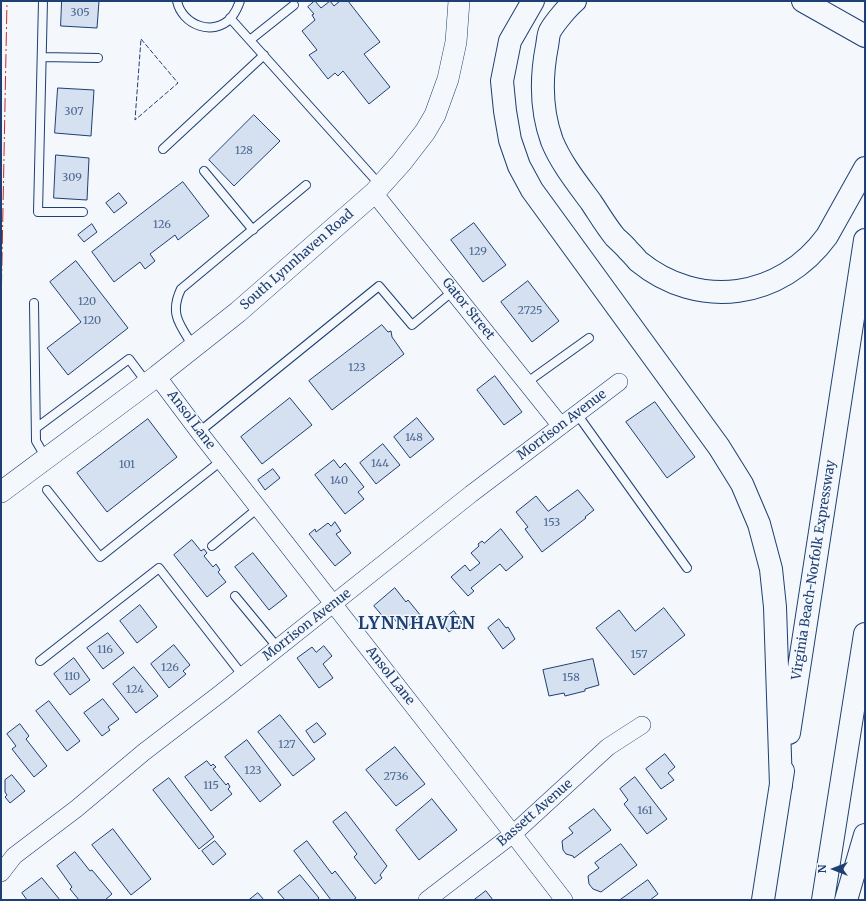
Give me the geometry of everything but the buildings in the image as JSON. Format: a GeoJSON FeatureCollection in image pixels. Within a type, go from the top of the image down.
{"type":"FeatureCollection","features":[{"type":"Feature","properties":{"kind":"main road"},"geometry":{"type":"LineString","coordinates":[[533,1],[510,41],[502,81],[510,140],[519,166],[532,190],[719,447],[742,484],[760,524],[771,569],[775,607],[780,786]]}},
{"type":"Feature","properties":{"kind":"main road"},"geometry":{"type":"LineString","coordinates":[[575,1],[569,6],[550,32],[544,60],[542,89],[546,121],[552,142],[564,164],[615,236],[638,260],[658,275],[682,285],[704,291],[726,292],[748,290],[765,284],[790,271],[808,257],[821,243],[827,236],[865,168]]}},
{"type":"Feature","properties":{"kind":"main road"},"geometry":{"type":"LineString","coordinates":[[803,1],[865,36]]}},
{"type":"Feature","properties":{"kind":"main road","name":"Virginia Beach-Norfolk Expressway"},"geometry":{"type":"LineString","coordinates":[[763,900],[865,240]]}},
{"type":"Feature","properties":{"kind":"main road"},"geometry":{"type":"LineString","coordinates":[[823,900],[865,634]]}},
{"type":"Feature","properties":{"kind":"main road"},"geometry":{"type":"LineString","coordinates":[[846,900],[865,835]]}},
{"type":"Feature","properties":{"kind":"street","name":"South Lynnhaven Road"},"geometry":{"type":"LineString","coordinates":[[1,492],[152,380],[238,312],[377,189],[401,163],[425,132],[435,115],[448,79],[456,42],[459,1]]}},
{"type":"Feature","properties":{"kind":"street","name":"Gator Street"},"geometry":{"type":"LineString","coordinates":[[377,189],[453,291],[561,426]]}},
{"type":"Feature","properties":{"kind":"street","name":"Ansol Lane"},"geometry":{"type":"LineString","coordinates":[[152,380],[199,432],[564,900]]}},
{"type":"Feature","properties":{"kind":"street","name":"Morrison Avenue"},"geometry":{"type":"LineString","coordinates":[[1,873],[14,856],[76,809],[144,752],[243,676],[471,494],[619,382]]}},
{"type":"Feature","properties":{"kind":"street","name":"Bassett Avenue"},"geometry":{"type":"LineString","coordinates":[[427,900],[513,834],[608,747],[642,725]]}},
{"type":"Feature","properties":{"kind":"lane"},"geometry":{"type":"LineString","coordinates":[[43,1],[38,212],[83,212]]}},
{"type":"Feature","properties":{"kind":"lane"},"geometry":{"type":"LineString","coordinates":[[177,1],[178,7],[184,16],[192,23],[212,27],[222,24],[230,18],[237,9],[240,1]]}},
{"type":"Feature","properties":{"kind":"lane"},"geometry":{"type":"LineString","coordinates":[[250,40],[294,4]]}},
{"type":"Feature","properties":{"kind":"lane"},"geometry":{"type":"LineString","coordinates":[[230,18],[377,189]]}},
{"type":"Feature","properties":{"kind":"lane"},"geometry":{"type":"LineString","coordinates":[[163,149],[264,56]]}},
{"type":"Feature","properties":{"kind":"lane"},"geometry":{"type":"LineString","coordinates":[[42,57],[98,58]]}},
{"type":"Feature","properties":{"kind":"lane"},"geometry":{"type":"LineString","coordinates":[[204,171],[253,230]]}},
{"type":"Feature","properties":{"kind":"lane"},"geometry":{"type":"LineString","coordinates":[[194,347],[178,322],[175,310],[177,298],[181,289],[306,185]]}},
{"type":"Feature","properties":{"kind":"lane"},"geometry":{"type":"LineString","coordinates":[[199,432],[379,286],[412,325],[453,291]]}},
{"type":"Feature","properties":{"kind":"lane"},"geometry":{"type":"LineString","coordinates":[[34,303],[36,441],[46,458]]}},
{"type":"Feature","properties":{"kind":"lane"},"geometry":{"type":"LineString","coordinates":[[526,383],[589,338]]}},
{"type":"Feature","properties":{"kind":"lane"},"geometry":{"type":"LineString","coordinates":[[36,428],[129,359],[152,380]]}},
{"type":"Feature","properties":{"kind":"lane"},"geometry":{"type":"LineString","coordinates":[[577,414],[688,568]]}},
{"type":"Feature","properties":{"kind":"lane"},"geometry":{"type":"LineString","coordinates":[[47,490],[100,557],[221,461]]}},
{"type":"Feature","properties":{"kind":"lane"},"geometry":{"type":"LineString","coordinates":[[212,546],[258,508]]}},
{"type":"Feature","properties":{"kind":"lane"},"geometry":{"type":"LineString","coordinates":[[40,661],[159,568],[243,676]]}},
{"type":"Feature","properties":{"kind":"lane"},"geometry":{"type":"LineString","coordinates":[[235,596],[278,648]]}},
{"type":"Feature","properties":{"kind":"fence"},"geometry":{"type":"LineString","coordinates":[[141,39],[178,83],[135,120],[141,39]]}},
{"type":"Feature","properties":{"kind":"power"},"geometry":{"type":"LineString","coordinates":[[1,310],[7,1]]}},
{"type":"Feature","properties":{"kind":"district","name":"LYNNHAVEN"},"geometry":{"type":"Point","coordinates":[417,624]}}]}
